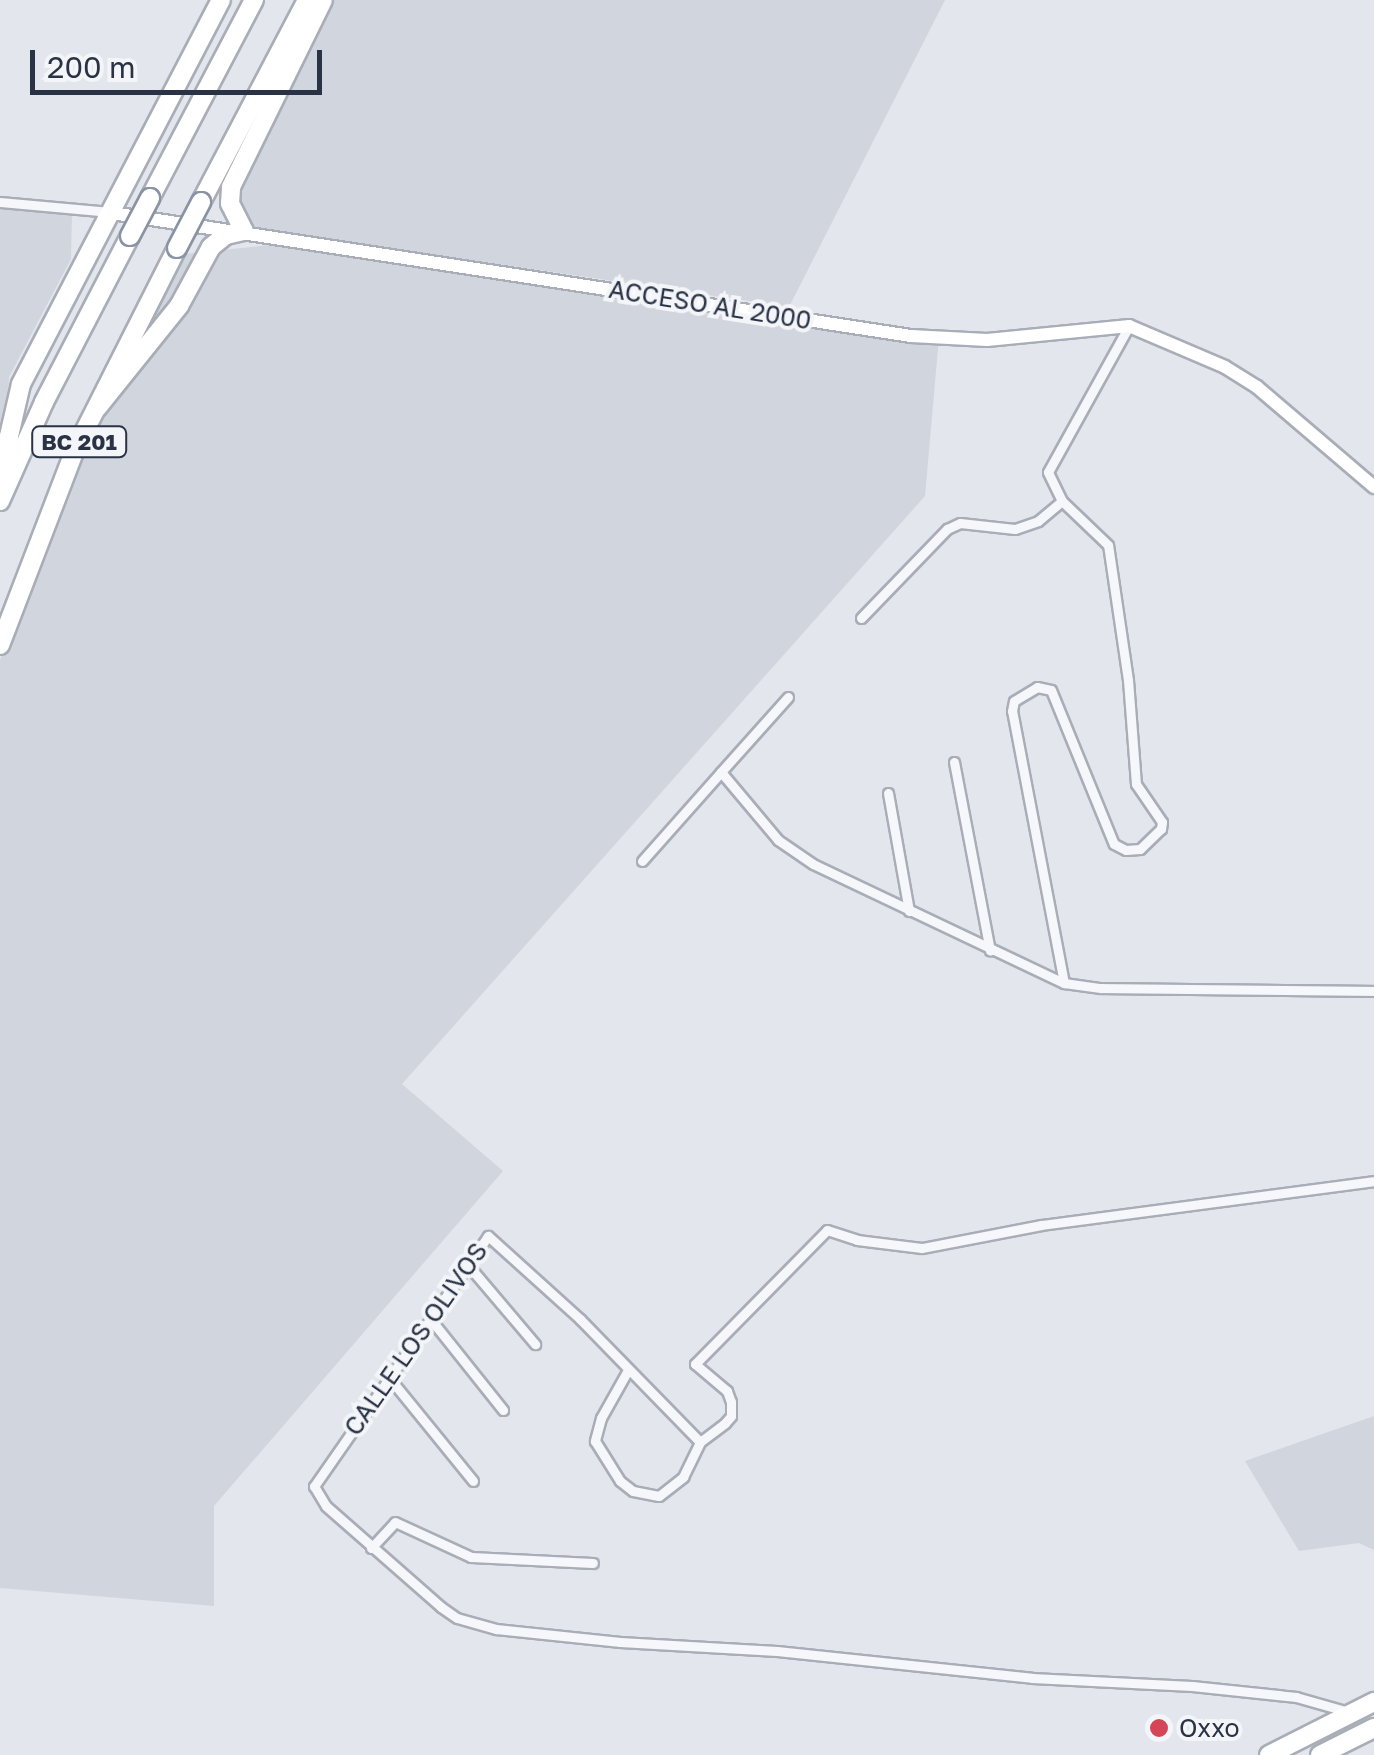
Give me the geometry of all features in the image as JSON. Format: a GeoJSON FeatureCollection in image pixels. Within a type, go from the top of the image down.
{"type":"FeatureCollection","features":[{"type":"Feature","properties":{"kind":"highway"},"geometry":{"type":"LineString","coordinates":[[3,492],[9,436],[21,384],[222,0]]}},
{"type":"Feature","properties":{"kind":"highway","name":"BC 201"},"geometry":{"type":"LineString","coordinates":[[3,492],[130,236],[254,0]]}},
{"type":"Feature","properties":{"kind":"highway","name":"BC 201"},"geometry":{"type":"LineString","coordinates":[[0,645],[50,508],[97,408],[307,0]]}},
{"type":"Feature","properties":{"kind":"highway"},"geometry":{"type":"LineString","coordinates":[[97,408],[180,306],[211,247],[226,235],[244,231],[230,202],[231,187],[323,0]]}},
{"type":"Feature","properties":{"kind":"highway"},"geometry":{"type":"LineString","coordinates":[[1268,1755],[1374,1702]]}},
{"type":"Feature","properties":{"kind":"highway"},"geometry":{"type":"LineString","coordinates":[[1320,1755],[1374,1728]]}},
{"type":"Feature","properties":{"kind":"street","name":"ACCESO AL 2000"},"geometry":{"type":"LineString","coordinates":[[0,202],[112,212],[244,231],[911,336],[987,340],[1128,326],[1225,367],[1257,388],[1374,487]]}},
{"type":"Feature","properties":{"kind":"street"},"geometry":{"type":"LineString","coordinates":[[1064,983],[1012,711],[1014,701],[1036,687],[1051,690],[1114,844],[1134,851],[1161,829],[1162,822],[1136,784],[1128,680],[1108,545],[1062,501],[1048,472],[1128,326]]}},
{"type":"Feature","properties":{"kind":"street"},"geometry":{"type":"LineString","coordinates":[[861,618],[948,529],[960,523],[1014,530],[1038,520],[1062,501]]}},
{"type":"Feature","properties":{"kind":"street"},"geometry":{"type":"LineString","coordinates":[[642,861],[788,697]]}},
{"type":"Feature","properties":{"kind":"street"},"geometry":{"type":"LineString","coordinates":[[954,762],[990,951]]}},
{"type":"Feature","properties":{"kind":"street"},"geometry":{"type":"LineString","coordinates":[[721,772],[790,850],[990,951],[1064,983],[1101,988],[1374,990]]}},
{"type":"Feature","properties":{"kind":"street"},"geometry":{"type":"LineString","coordinates":[[888,794],[908,911]]}},
{"type":"Feature","properties":{"kind":"street"},"geometry":{"type":"LineString","coordinates":[[628,1370],[601,1418],[595,1441],[620,1482],[632,1491],[659,1496],[683,1477],[700,1442],[731,1416],[727,1391],[697,1370],[698,1359],[827,1230],[857,1240],[922,1248],[1041,1224],[1374,1181]]}},
{"type":"Feature","properties":{"kind":"street","name":"CALLE LOS OLIVOS"},"geometry":{"type":"LineString","coordinates":[[371,1548],[315,1489],[318,1478],[432,1322],[484,1239],[491,1236],[700,1442]]}},
{"type":"Feature","properties":{"kind":"street"},"geometry":{"type":"LineString","coordinates":[[468,1265],[535,1344]]}},
{"type":"Feature","properties":{"kind":"street"},"geometry":{"type":"LineString","coordinates":[[432,1322],[502,1410]]}},
{"type":"Feature","properties":{"kind":"street"},"geometry":{"type":"LineString","coordinates":[[391,1380],[473,1482]]}},
{"type":"Feature","properties":{"kind":"street"},"geometry":{"type":"LineString","coordinates":[[593,1563],[471,1557],[395,1522],[371,1548],[457,1618],[496,1628],[620,1642],[777,1651],[1032,1678],[1192,1686],[1296,1697],[1351,1713]]}},
{"type":"Feature","properties":{"kind":"shaded area"},"geometry":{"type":"Polygon","coordinates":[[[331,0],[945,0],[789,307],[254,228],[238,194],[331,0]]]}},
{"type":"Feature","properties":{"kind":"shaded area"},"geometry":{"type":"Polygon","coordinates":[[[0,202],[72,212],[71,259],[9,377],[7,483],[0,502],[0,202]]]}},
{"type":"Feature","properties":{"kind":"shaded area"},"geometry":{"type":"Polygon","coordinates":[[[309,241],[939,337],[925,496],[402,1084],[503,1171],[214,1506],[214,1606],[0,1588],[0,660],[75,450],[174,255],[309,241]]]}},
{"type":"Feature","properties":{"kind":"shaded area"},"geometry":{"type":"Polygon","coordinates":[[[1374,1416],[1374,1550],[1359,1543],[1299,1551],[1245,1461],[1374,1416]]]}},
{"type":"Feature","properties":{"kind":"place","name":"Oxxo"},"geometry":{"type":"Point","coordinates":[1159,1728]}}]}
